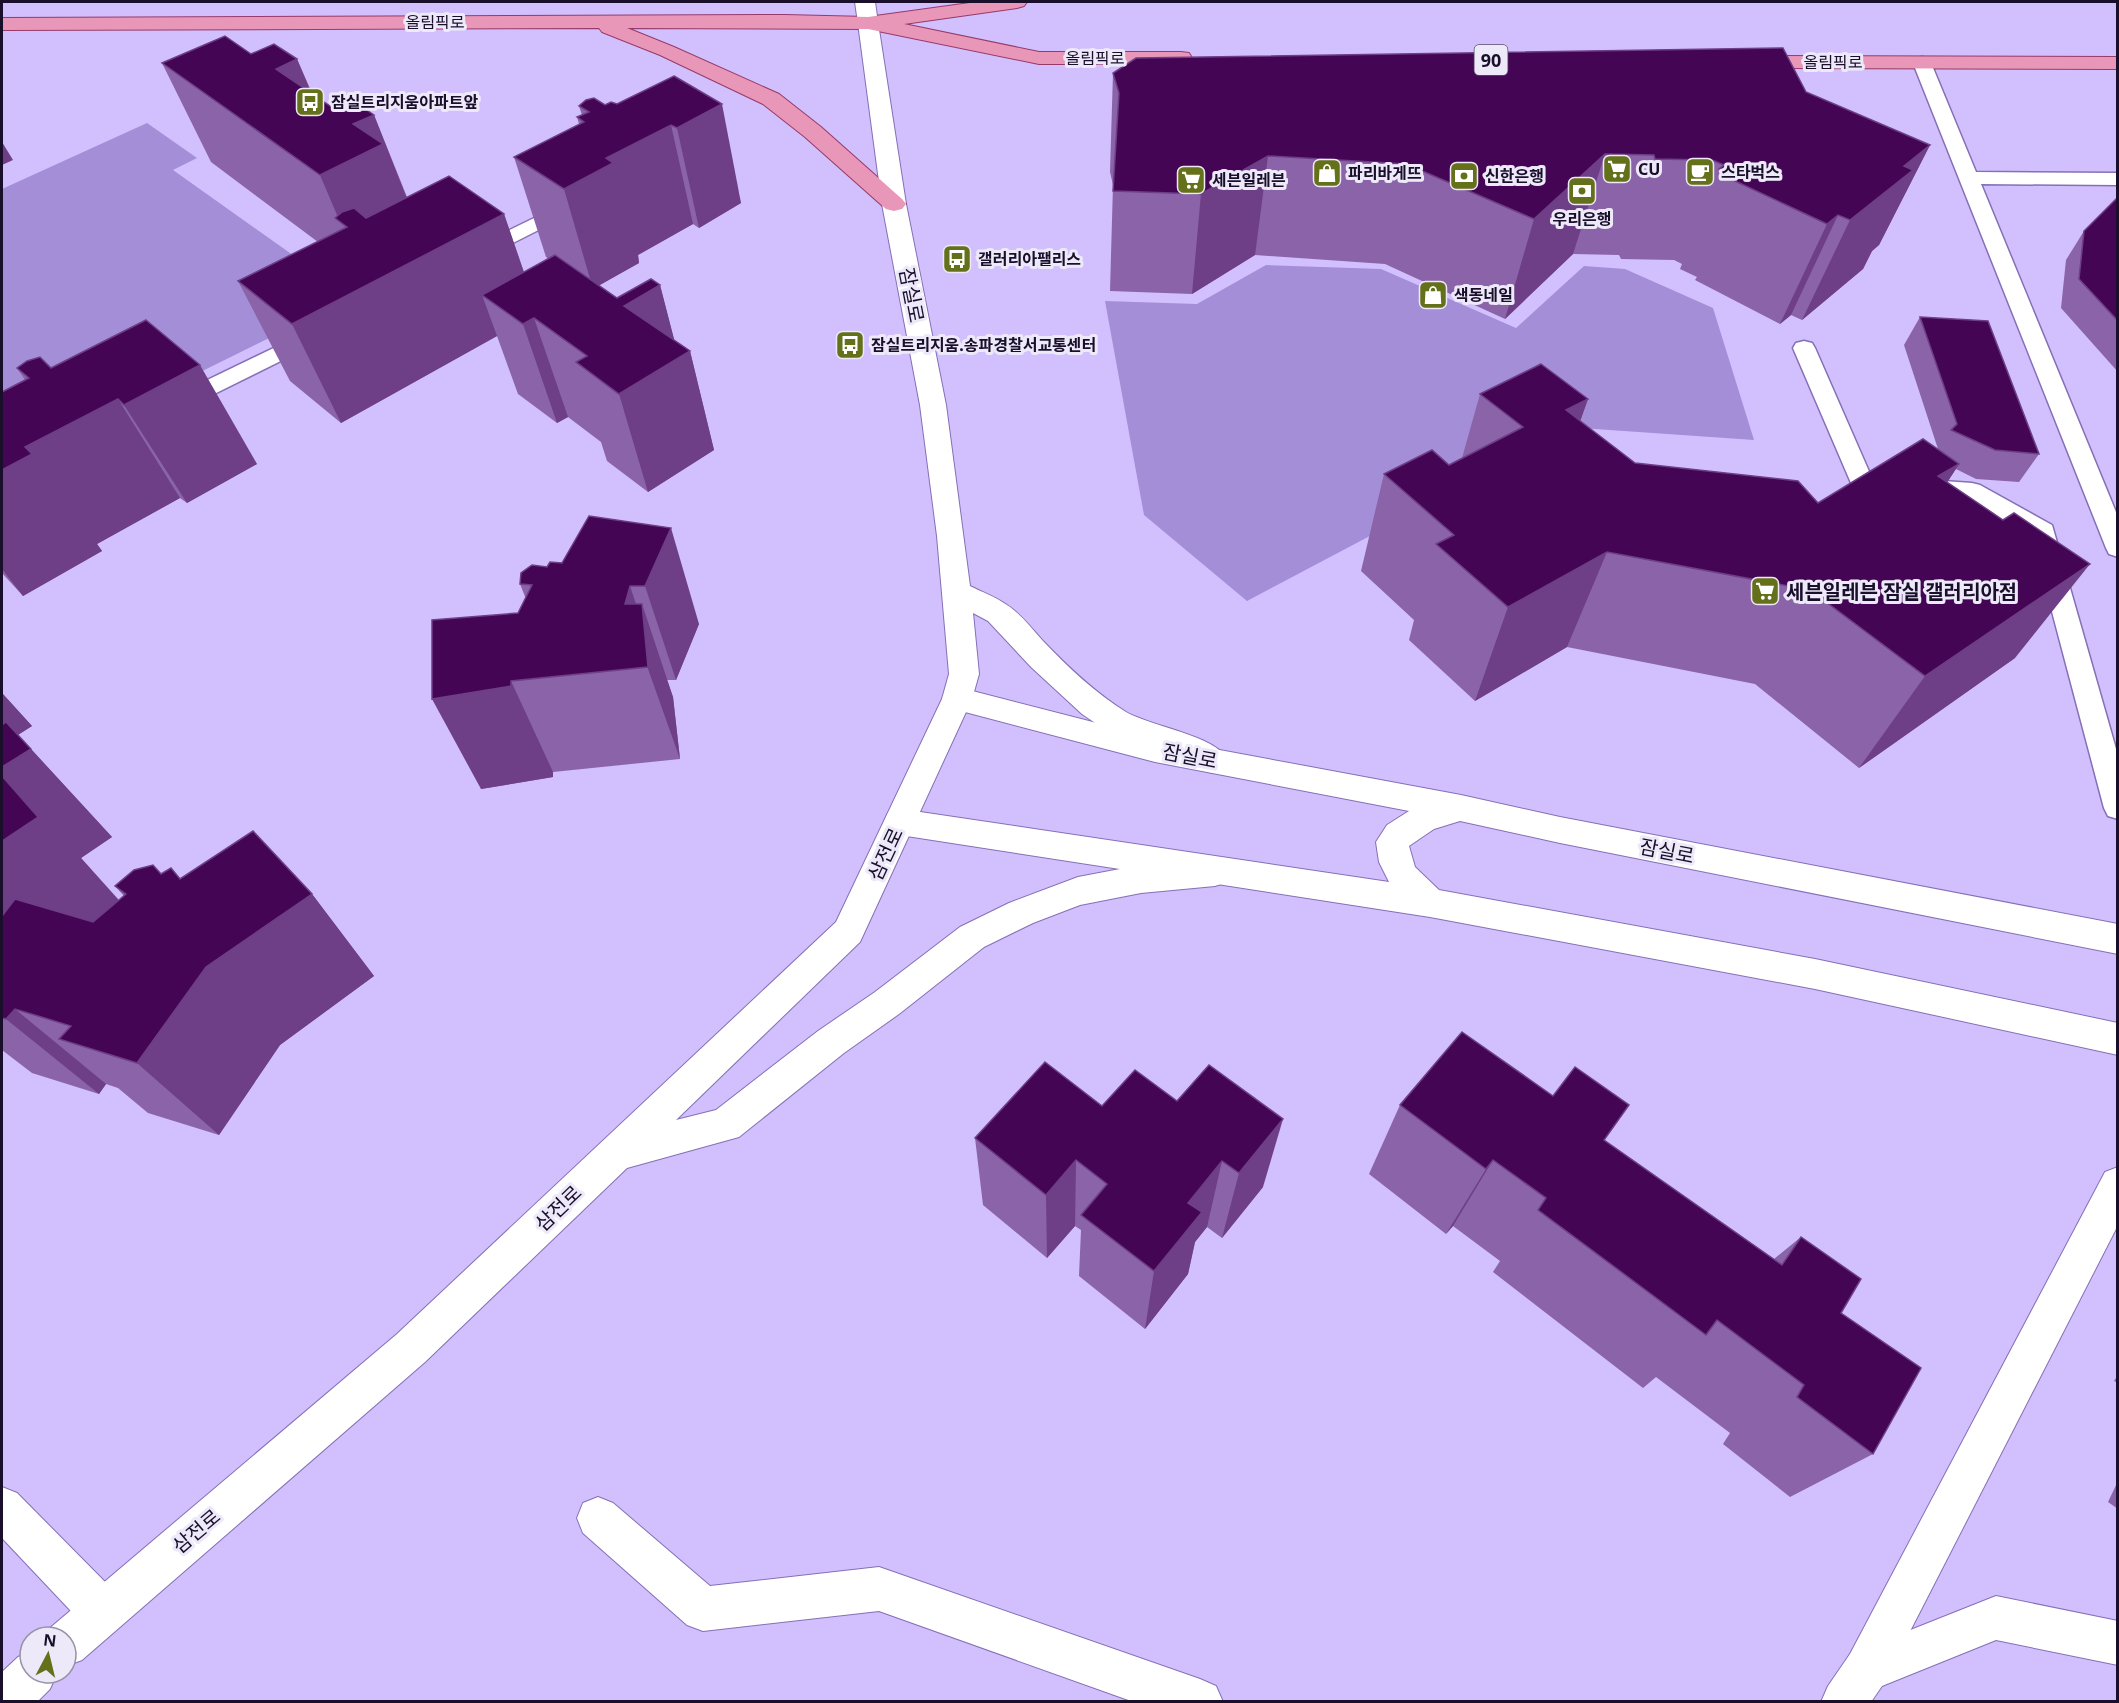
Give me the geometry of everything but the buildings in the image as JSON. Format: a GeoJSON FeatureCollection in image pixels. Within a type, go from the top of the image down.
{"type":"FeatureCollection","features":[{"type":"Feature","properties":{"kind":"main road","name":"올림픽로"},"geometry":{"type":"LineString","coordinates":[[2,24],[593,22],[867,12],[1017,2]]}},
{"type":"Feature","properties":{"kind":"main road","name":"올림픽로"},"geometry":{"type":"LineString","coordinates":[[867,12],[1039,58],[1206,59]]}},
{"type":"Feature","properties":{"kind":"main road"},"geometry":{"type":"LineString","coordinates":[[593,22],[667,51],[771,99],[813,132],[894,204]]}},
{"type":"Feature","properties":{"kind":"main road","name":"올림픽로"},"geometry":{"type":"LineString","coordinates":[[1719,62],[2118,63]]}},
{"type":"Feature","properties":{"kind":"street","name":"잠실로"},"geometry":{"type":"LineString","coordinates":[[867,12],[894,204],[933,405],[957,592],[964,674],[957,699],[1155,750],[1461,808],[2118,939]]}},
{"type":"Feature","properties":{"kind":"street"},"geometry":{"type":"LineString","coordinates":[[957,592],[998,613],[1050,667],[1093,706],[1118,722],[1187,747],[1212,760]]}},
{"type":"Feature","properties":{"kind":"street","name":"삼전로"},"geometry":{"type":"LineString","coordinates":[[78,1633],[411,1348],[848,932],[957,699]]}},
{"type":"Feature","properties":{"kind":"street"},"geometry":{"type":"LineString","coordinates":[[1430,903],[1404,880],[1393,861],[1392,842],[1400,831],[1425,818],[1461,808]]}},
{"type":"Feature","properties":{"kind":"street"},"geometry":{"type":"LineString","coordinates":[[900,822],[1215,872],[1430,903],[1815,974],[2118,1039]]}},
{"type":"Feature","properties":{"kind":"street"},"geometry":{"type":"LineString","coordinates":[[617,1152],[726,1125],[831,1042],[972,937],[1022,913],[1077,891],[1141,879],[1215,872]]}},
{"type":"Feature","properties":{"kind":"street"},"geometry":{"type":"LineString","coordinates":[[1855,1686],[2118,1185]]}},
{"type":"Feature","properties":{"kind":"street"},"geometry":{"type":"LineString","coordinates":[[2,1508],[102,1611]]}},
{"type":"Feature","properties":{"kind":"street"},"geometry":{"type":"LineString","coordinates":[[598,1518],[703,1609],[879,1589],[1200,1701]]}},
{"type":"Feature","properties":{"kind":"street"},"geometry":{"type":"LineString","coordinates":[[1855,1686],[1996,1618],[2118,1643]]}},
{"type":"Feature","properties":{"kind":"street"},"geometry":{"type":"LineString","coordinates":[[3,1701],[21,1685]]}},
{"type":"Feature","properties":{"kind":"lane"},"geometry":{"type":"LineString","coordinates":[[1922,63],[2118,548]]}},
{"type":"Feature","properties":{"kind":"lane"},"geometry":{"type":"LineString","coordinates":[[1968,178],[2118,179]]}},
{"type":"Feature","properties":{"kind":"lane"},"geometry":{"type":"LineString","coordinates":[[459,262],[594,195]]}},
{"type":"Feature","properties":{"kind":"lane"},"geometry":{"type":"LineString","coordinates":[[161,411],[332,326]]}},
{"type":"Feature","properties":{"kind":"lane"},"geometry":{"type":"LineString","coordinates":[[1804,348],[1862,484],[1971,491],[2043,531],[2118,808]]}},
{"type":"Feature","properties":{"kind":"shaded area"},"geometry":{"type":"Polygon","coordinates":[[[147,123],[197,158],[173,170],[352,297],[2,470],[2,189],[147,123]]]}},
{"type":"Feature","properties":{"kind":"shaded area"},"geometry":{"type":"Polygon","coordinates":[[[1266,265],[1381,269],[1516,328],[1584,266],[1625,269],[1713,308],[1754,440],[1566,427],[1438,500],[1247,601],[1144,515],[1105,301],[1197,304],[1266,265]]]}},
{"type":"Feature","properties":{"kind":"place","name":"잠실트리지움아파트앞"},"geometry":{"type":"Point","coordinates":[310,102]}},
{"type":"Feature","properties":{"kind":"place","name":"CU"},"geometry":{"type":"Point","coordinates":[1617,169]}},
{"type":"Feature","properties":{"kind":"place","name":"스타벅스"},"geometry":{"type":"Point","coordinates":[1700,172]}},
{"type":"Feature","properties":{"kind":"place","name":"파리바게뜨"},"geometry":{"type":"Point","coordinates":[1327,173]}},
{"type":"Feature","properties":{"kind":"place","name":"신한은행"},"geometry":{"type":"Point","coordinates":[1464,176]}},
{"type":"Feature","properties":{"kind":"place","name":"세븐일레븐"},"geometry":{"type":"Point","coordinates":[1191,180]}},
{"type":"Feature","properties":{"kind":"place","name":"우리은행"},"geometry":{"type":"Point","coordinates":[1582,191]}},
{"type":"Feature","properties":{"kind":"place","name":"갤러리아팰리스"},"geometry":{"type":"Point","coordinates":[957,259]}},
{"type":"Feature","properties":{"kind":"place","name":"색동네일"},"geometry":{"type":"Point","coordinates":[1433,295]}},
{"type":"Feature","properties":{"kind":"place","name":"잠실트리지움.송파경찰서교통센터"},"geometry":{"type":"Point","coordinates":[850,345]}},
{"type":"Feature","properties":{"kind":"place","name":"세븐일레븐 잠실 갤러리아점"},"geometry":{"type":"Point","coordinates":[1765,591]}}]}
